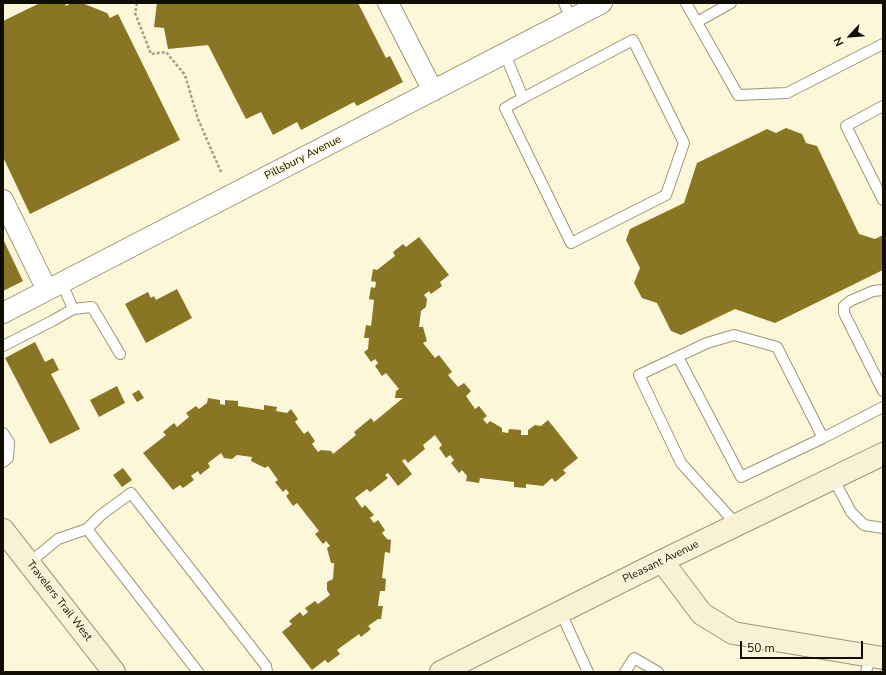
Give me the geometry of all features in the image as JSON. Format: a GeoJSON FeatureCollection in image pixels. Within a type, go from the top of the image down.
{"type":"FeatureCollection","features":[{"type":"Feature","properties":{"kind":"street"},"geometry":{"type":"LineString","coordinates":[[388,3],[433,91]]}},
{"type":"Feature","properties":{"kind":"street","name":"Pillsbury Avenue"},"geometry":{"type":"LineString","coordinates":[[3,313],[505,54],[568,11],[602,3]]}},
{"type":"Feature","properties":{"kind":"street"},"geometry":{"type":"LineString","coordinates":[[3,200],[54,286]]}},
{"type":"Feature","properties":{"kind":"street","name":"Pleasant Avenue"},"geometry":{"type":"LineString","coordinates":[[441,672],[465,667],[561,613],[662,561],[883,454]]}},
{"type":"Feature","properties":{"kind":"street","name":"Travelers Trail West"},"geometry":{"type":"LineString","coordinates":[[3,530],[114,672]]}},
{"type":"Feature","properties":{"kind":"street"},"geometry":{"type":"LineString","coordinates":[[662,561],[702,614],[734,633],[873,662]]}},
{"type":"Feature","properties":{"kind":"lane"},"geometry":{"type":"LineString","coordinates":[[686,3],[738,95],[787,93],[883,44]]}},
{"type":"Feature","properties":{"kind":"lane"},"geometry":{"type":"LineString","coordinates":[[696,22],[731,3]]}},
{"type":"Feature","properties":{"kind":"lane"},"geometry":{"type":"LineString","coordinates":[[633,40],[684,143],[666,195],[571,243],[505,108],[524,98],[633,40]]}},
{"type":"Feature","properties":{"kind":"lane"},"geometry":{"type":"LineString","coordinates":[[505,54],[524,98]]}},
{"type":"Feature","properties":{"kind":"lane"},"geometry":{"type":"LineString","coordinates":[[883,106],[846,126],[883,200]]}},
{"type":"Feature","properties":{"kind":"lane"},"geometry":{"type":"LineString","coordinates":[[54,286],[73,309]]}},
{"type":"Feature","properties":{"kind":"lane"},"geometry":{"type":"LineString","coordinates":[[883,290],[873,291],[850,301],[844,306],[844,314],[883,391]]}},
{"type":"Feature","properties":{"kind":"lane"},"geometry":{"type":"LineString","coordinates":[[3,346],[73,309],[92,307],[120,354]]}},
{"type":"Feature","properties":{"kind":"lane"},"geometry":{"type":"LineString","coordinates":[[737,525],[681,463],[639,375],[707,343],[734,336],[777,346],[823,438]]}},
{"type":"Feature","properties":{"kind":"lane"},"geometry":{"type":"LineString","coordinates":[[678,357],[741,477],[823,438],[883,406]]}},
{"type":"Feature","properties":{"kind":"lane"},"geometry":{"type":"LineString","coordinates":[[3,433],[9,442],[8,458],[3,462]]}},
{"type":"Feature","properties":{"kind":"lane"},"geometry":{"type":"LineString","coordinates":[[833,478],[851,512],[864,525],[883,528]]}},
{"type":"Feature","properties":{"kind":"lane"},"geometry":{"type":"LineString","coordinates":[[29,563],[58,539],[87,529],[101,515],[130,493],[266,666],[267,672]]}},
{"type":"Feature","properties":{"kind":"lane"},"geometry":{"type":"LineString","coordinates":[[87,529],[198,672]]}},
{"type":"Feature","properties":{"kind":"lane"},"geometry":{"type":"LineString","coordinates":[[561,613],[588,672]]}},
{"type":"Feature","properties":{"kind":"lane"},"geometry":{"type":"LineString","coordinates":[[625,672],[634,658],[658,672]]}},
{"type":"Feature","properties":{"kind":"path"},"geometry":{"type":"LineString","coordinates":[[137,3],[135,13],[151,54],[166,52],[185,76],[198,119],[221,172]]}},
{"type":"Feature","properties":{"kind":"building"},"geometry":{"type":"Polygon","coordinates":[[[40,3],[65,3],[66,6],[71,3],[82,3],[107,13],[110,18],[118,14],[180,140],[30,214],[3,157],[3,21],[40,3]]]}},
{"type":"Feature","properties":{"kind":"building"},"geometry":{"type":"Polygon","coordinates":[[[157,3],[358,3],[386,58],[390,56],[403,82],[357,106],[354,102],[301,130],[297,122],[273,135],[261,112],[246,119],[208,45],[168,49],[164,28],[154,27],[157,3]]]}},
{"type":"Feature","properties":{"kind":"building"},"geometry":{"type":"Polygon","coordinates":[[[786,128],[802,134],[806,143],[817,146],[859,234],[875,239],[883,235],[883,270],[775,323],[735,309],[681,335],[671,331],[657,303],[642,298],[634,283],[640,268],[626,240],[630,229],[684,203],[697,163],[767,129],[776,133],[786,128]]]}},
{"type":"Feature","properties":{"kind":"building"},"geometry":{"type":"Polygon","coordinates":[[[419,237],[449,275],[440,282],[442,286],[431,294],[429,291],[424,295],[427,299],[426,307],[421,311],[419,327],[423,327],[427,341],[423,343],[435,358],[439,355],[452,372],[448,375],[458,387],[464,383],[471,391],[466,396],[475,409],[479,406],[487,416],[483,419],[487,424],[490,421],[502,428],[502,432],[508,433],[509,429],[521,430],[521,435],[528,435],[528,430],[535,425],[541,426],[548,420],[578,458],[563,470],[566,473],[555,482],[552,478],[543,486],[526,484],[526,488],[514,487],[514,482],[480,478],[479,483],[466,481],[467,476],[462,470],[459,473],[451,463],[454,460],[450,455],[446,458],[439,448],[442,445],[435,435],[423,445],[425,449],[408,463],[405,459],[402,461],[412,474],[398,486],[388,473],[385,475],[388,478],[370,492],[367,489],[355,498],[362,508],[365,505],[374,515],[370,518],[374,523],[378,520],[385,530],[382,533],[387,539],[391,540],[390,553],[385,552],[382,578],[386,579],[385,591],[380,591],[378,606],[383,606],[381,619],[378,619],[368,626],[371,629],[361,637],[359,634],[337,650],[340,654],[328,663],[325,660],[312,670],[282,632],[292,624],[289,621],[300,612],[303,616],[308,612],[305,608],[315,601],[318,604],[330,595],[327,590],[327,582],[333,579],[334,563],[331,563],[327,548],[330,546],[326,541],[323,544],[315,534],[319,531],[297,503],[293,506],[286,496],[289,493],[286,489],[283,492],[275,482],[278,480],[268,466],[265,468],[251,461],[252,457],[237,455],[232,459],[224,458],[221,453],[208,463],[210,467],[200,475],[198,471],[191,476],[194,480],[183,488],[180,485],[173,490],[143,453],[166,435],[163,432],[174,423],[177,427],[189,417],[186,413],[196,406],[199,409],[207,403],[208,398],[220,400],[220,404],[225,405],[225,400],[238,401],[238,406],[264,410],[264,405],[277,407],[276,411],[287,413],[291,409],[298,419],[295,422],[304,434],[308,431],[315,441],[312,444],[318,452],[321,450],[331,451],[333,454],[356,435],[354,432],[371,418],[374,422],[403,398],[395,398],[396,391],[399,389],[386,373],[382,376],[375,366],[378,363],[375,359],[371,362],[364,352],[368,349],[369,338],[364,338],[366,325],[371,326],[374,300],[369,299],[371,287],[375,288],[376,282],[371,281],[373,269],[377,270],[395,256],[393,252],[403,244],[406,247],[419,237]]]}},
{"type":"Feature","properties":{"kind":"building"},"geometry":{"type":"Polygon","coordinates":[[[3,239],[23,281],[3,291],[3,239]]]}},
{"type":"Feature","properties":{"kind":"building"},"geometry":{"type":"Polygon","coordinates":[[[177,289],[192,318],[146,343],[125,304],[148,292],[151,298],[154,296],[156,300],[177,289]]]}},
{"type":"Feature","properties":{"kind":"building"},"geometry":{"type":"Polygon","coordinates":[[[35,342],[45,362],[53,358],[59,370],[51,374],[80,429],[50,444],[5,358],[35,342]]]}},
{"type":"Feature","properties":{"kind":"building"},"geometry":{"type":"Polygon","coordinates":[[[117,386],[125,403],[99,417],[90,400],[117,386]]]}},
{"type":"Feature","properties":{"kind":"building"},"geometry":{"type":"Polygon","coordinates":[[[139,390],[144,398],[137,402],[132,394],[139,390]]]}},
{"type":"Feature","properties":{"kind":"building"},"geometry":{"type":"Polygon","coordinates":[[[123,468],[132,480],[122,487],[113,475],[123,468]]]}}]}
